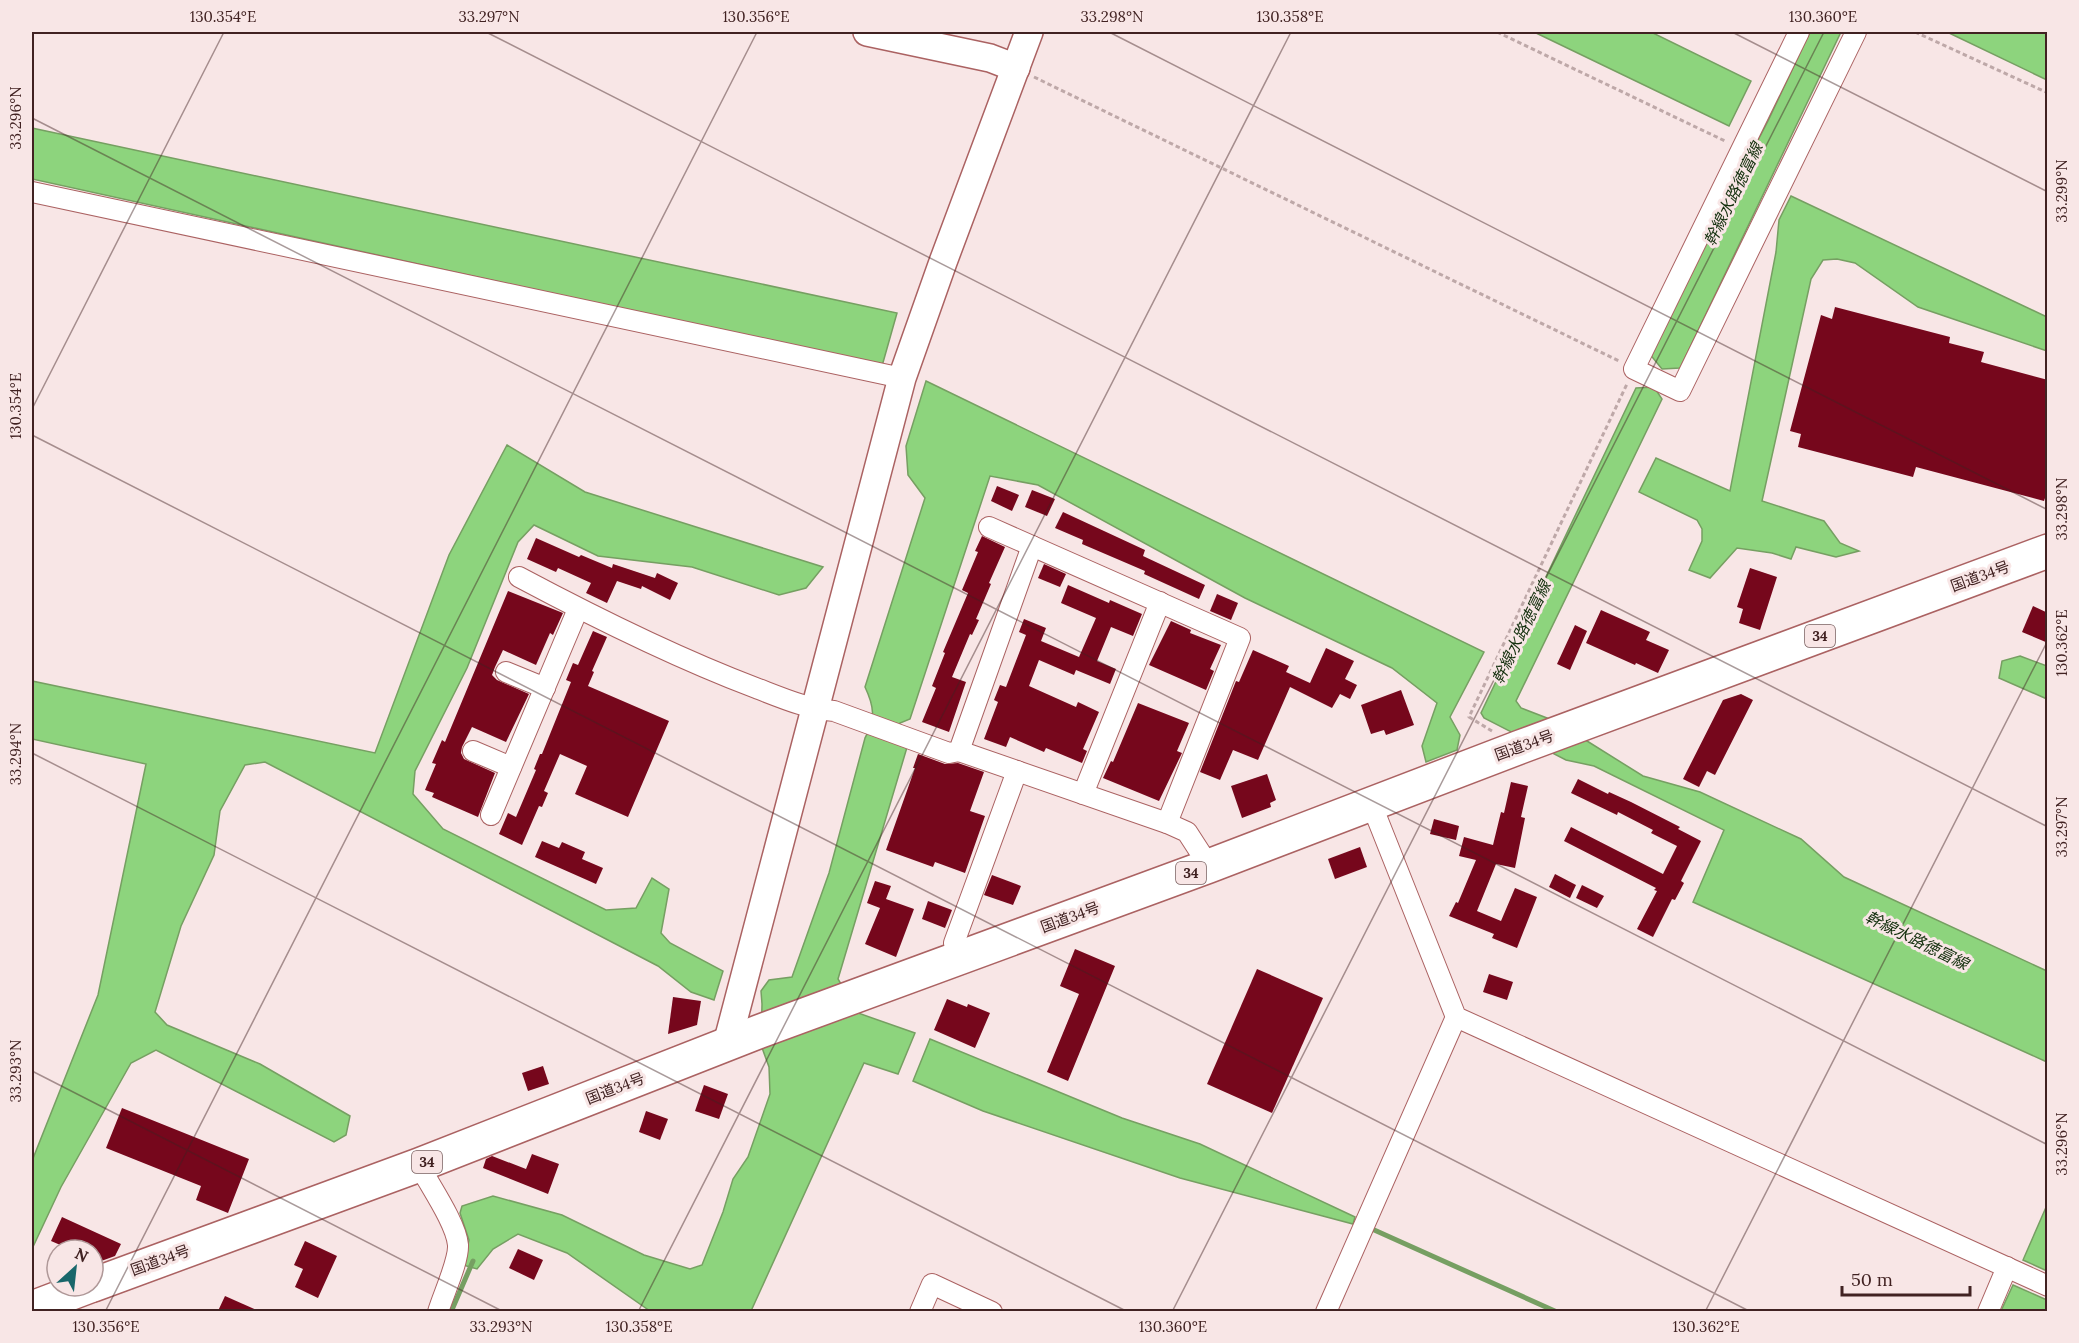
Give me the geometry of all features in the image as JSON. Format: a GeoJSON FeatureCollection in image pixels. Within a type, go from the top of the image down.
{"type":"FeatureCollection","features":[{"type":"Feature","properties":{"kind":"highway","name":"国道34号"},"geometry":{"type":"LineString","coordinates":[[105,1281],[419,1165],[758,1032],[1209,866],[1524,745],[2048,552]]}},
{"type":"Feature","properties":{"kind":"highway","name":"国道34号"},"geometry":{"type":"LineString","coordinates":[[32,1308],[59,1298]]}},
{"type":"Feature","properties":{"kind":"street"},"geometry":{"type":"LineString","coordinates":[[867,32],[990,58],[1016,68]]}},
{"type":"Feature","properties":{"kind":"street"},"geometry":{"type":"LineString","coordinates":[[727,1044],[902,378],[942,262],[1029,32]]}},
{"type":"Feature","properties":{"kind":"street"},"geometry":{"type":"LineString","coordinates":[[1799,32],[1741,149],[1640,372],[1680,391],[1856,32]]}},
{"type":"Feature","properties":{"kind":"street"},"geometry":{"type":"LineString","coordinates":[[32,192],[902,378]]}},
{"type":"Feature","properties":{"kind":"street"},"geometry":{"type":"LineString","coordinates":[[989,527],[1240,638],[1167,823]]}},
{"type":"Feature","properties":{"kind":"street"},"geometry":{"type":"LineString","coordinates":[[958,751],[1032,546]]}},
{"type":"Feature","properties":{"kind":"street"},"geometry":{"type":"LineString","coordinates":[[519,577],[578,609],[685,659],[815,710],[834,711],[949,753],[958,751],[1167,823],[1187,832],[1209,866]]}},
{"type":"Feature","properties":{"kind":"street"},"geometry":{"type":"LineString","coordinates":[[1083,794],[1160,603]]}},
{"type":"Feature","properties":{"kind":"street"},"geometry":{"type":"LineString","coordinates":[[491,815],[578,609]]}},
{"type":"Feature","properties":{"kind":"street"},"geometry":{"type":"LineString","coordinates":[[506,672],[544,688]]}},
{"type":"Feature","properties":{"kind":"street"},"geometry":{"type":"LineString","coordinates":[[473,751],[511,767]]}},
{"type":"Feature","properties":{"kind":"street"},"geometry":{"type":"LineString","coordinates":[[958,958],[954,943],[1017,771]]}},
{"type":"Feature","properties":{"kind":"street"},"geometry":{"type":"LineString","coordinates":[[1371,803],[1456,1017],[2045,1284]]}},
{"type":"Feature","properties":{"kind":"street"},"geometry":{"type":"LineString","coordinates":[[1326,1311],[1456,1017]]}},
{"type":"Feature","properties":{"kind":"street"},"geometry":{"type":"LineString","coordinates":[[419,1165],[454,1229],[458,1246],[452,1272],[438,1311]]}},
{"type":"Feature","properties":{"kind":"street"},"geometry":{"type":"LineString","coordinates":[[1988,1311],[2007,1267]]}},
{"type":"Feature","properties":{"kind":"street"},"geometry":{"type":"LineString","coordinates":[[920,1311],[932,1284],[992,1311]]}},
{"type":"Feature","properties":{"kind":"path"},"geometry":{"type":"LineString","coordinates":[[1497,32],[1741,149]]}},
{"type":"Feature","properties":{"kind":"path"},"geometry":{"type":"LineString","coordinates":[[1915,32],[2048,93]]}},
{"type":"Feature","properties":{"kind":"path"},"geometry":{"type":"LineString","coordinates":[[1016,68],[1640,372],[1469,717],[1524,745]]}},
{"type":"Feature","properties":{"kind":"water"},"geometry":{"type":"Polygon","coordinates":[[[1534,32],[1651,32],[1751,81],[1729,126],[1534,32]]]}},
{"type":"Feature","properties":{"kind":"water","name":"幹線水路徳富線"},"geometry":{"type":"Polygon","coordinates":[[[1810,32],[1841,32],[1680,368],[1662,369],[1648,352],[1768,121],[1810,32]]]}},
{"type":"Feature","properties":{"kind":"water"},"geometry":{"type":"Polygon","coordinates":[[[1947,32],[2047,32],[2047,80],[1947,32]]]}},
{"type":"Feature","properties":{"kind":"water"},"geometry":{"type":"Polygon","coordinates":[[[32,128],[897,313],[882,366],[32,179],[32,128]]]}},
{"type":"Feature","properties":{"kind":"water"},"geometry":{"type":"Polygon","coordinates":[[[1791,196],[2047,317],[2047,351],[1918,307],[1855,263],[1837,259],[1823,260],[1811,279],[1762,501],[1824,521],[1840,543],[1859,551],[1836,557],[1796,547],[1791,559],[1772,553],[1737,548],[1710,578],[1689,570],[1702,541],[1702,529],[1697,520],[1639,492],[1656,458],[1730,491],[1776,252],[1779,220],[1791,196]]]}},
{"type":"Feature","properties":{"kind":"water"},"geometry":{"type":"Polygon","coordinates":[[[926,381],[1484,652],[1450,717],[1460,735],[1457,750],[1426,762],[1422,746],[1437,703],[1392,668],[1245,598],[1038,485],[990,476],[910,719],[900,723],[897,740],[908,744],[838,979],[858,1013],[915,1033],[898,1074],[864,1063],[751,1311],[650,1311],[567,1253],[518,1234],[493,1249],[477,1269],[463,1265],[469,1240],[460,1213],[462,1206],[493,1196],[562,1215],[644,1255],[690,1269],[702,1265],[733,1179],[748,1157],[770,1094],[769,1067],[761,1045],[761,991],[769,980],[792,977],[829,873],[865,738],[871,725],[872,706],[865,687],[925,498],[908,475],[906,446],[926,381]]]}},
{"type":"Feature","properties":{"kind":"water","name":"幹線水路徳富線"},"geometry":{"type":"Polygon","coordinates":[[[1654,387],[1662,399],[1516,701],[1521,708],[1547,718],[1643,776],[1700,792],[1801,839],[1844,877],[2047,971],[2047,1062],[1693,902],[1724,830],[1594,766],[1566,760],[1484,718],[1481,713],[1636,388],[1654,387]]]}},
{"type":"Feature","properties":{"kind":"water"},"geometry":{"type":"Polygon","coordinates":[[[507,445],[585,492],[823,567],[806,588],[779,595],[692,567],[598,556],[534,525],[518,542],[467,668],[415,771],[413,794],[443,829],[606,910],[636,908],[652,878],[669,889],[661,933],[670,943],[723,971],[714,1000],[691,992],[658,966],[265,762],[245,765],[220,811],[214,855],[181,926],[155,1012],[167,1025],[260,1064],[350,1116],[346,1135],[334,1142],[156,1050],[131,1063],[61,1187],[32,1249],[32,1161],[98,995],[146,764],[32,739],[32,681],[375,753],[449,555],[507,445]]]}},
{"type":"Feature","properties":{"kind":"water"},"geometry":{"type":"Polygon","coordinates":[[[2020,656],[2047,666],[2047,699],[1999,678],[2002,661],[2020,656]]]}},
{"type":"Feature","properties":{"kind":"water"},"geometry":{"type":"Polygon","coordinates":[[[930,1039],[1122,1118],[1200,1144],[1355,1217],[1353,1224],[1180,1178],[983,1111],[913,1081],[930,1039]]]}},
{"type":"Feature","properties":{"kind":"water"},"geometry":{"type":"Polygon","coordinates":[[[2047,1205],[2047,1271],[2023,1260],[2047,1205]]]}},
{"type":"Feature","properties":{"kind":"water"},"geometry":{"type":"Polygon","coordinates":[[[2013,1285],[2047,1300],[2047,1311],[2001,1311],[2013,1285]]]}},
{"type":"Feature","properties":{"kind":"building"},"geometry":{"type":"Polygon","coordinates":[[[1835,307],[1950,337],[1949,343],[1984,352],[1981,362],[2048,380],[2048,489],[2044,501],[1916,467],[1913,477],[1798,447],[1801,434],[1790,431],[1821,315],[1832,319],[1835,307]]]}},
{"type":"Feature","properties":{"kind":"building"},"geometry":{"type":"Polygon","coordinates":[[[997,486],[1019,495],[1012,511],[991,501],[997,486]]]}},
{"type":"Feature","properties":{"kind":"building"},"geometry":{"type":"Polygon","coordinates":[[[1032,490],[1055,499],[1047,516],[1025,507],[1032,490]]]}},
{"type":"Feature","properties":{"kind":"building"},"geometry":{"type":"Polygon","coordinates":[[[1063,512],[1145,550],[1143,556],[1205,585],[1199,599],[1144,574],[1145,571],[1082,544],[1083,540],[1055,528],[1063,512]]]}},
{"type":"Feature","properties":{"kind":"building"},"geometry":{"type":"Polygon","coordinates":[[[982,536],[1005,547],[976,619],[979,620],[972,635],[970,634],[952,677],[966,682],[949,732],[922,722],[936,688],[932,686],[945,653],[943,652],[968,593],[962,590],[978,552],[975,551],[982,536]]]}},
{"type":"Feature","properties":{"kind":"building"},"geometry":{"type":"Polygon","coordinates":[[[536,538],[579,557],[581,555],[612,568],[613,564],[655,578],[657,573],[678,583],[670,600],[642,586],[641,589],[617,581],[607,603],[586,593],[591,583],[558,568],[556,572],[527,559],[536,538]]]}},
{"type":"Feature","properties":{"kind":"building"},"geometry":{"type":"Polygon","coordinates":[[[1044,564],[1066,574],[1060,587],[1038,578],[1044,564]]]}},
{"type":"Feature","properties":{"kind":"building"},"geometry":{"type":"Polygon","coordinates":[[[1750,568],[1777,577],[1760,630],[1739,623],[1743,609],[1737,607],[1750,568]]]}},
{"type":"Feature","properties":{"kind":"building"},"geometry":{"type":"Polygon","coordinates":[[[1068,585],[1142,614],[1133,636],[1111,627],[1097,661],[1116,669],[1110,684],[1076,670],[1074,675],[1039,660],[1029,686],[1076,707],[1078,702],[1099,712],[1083,749],[1087,751],[1082,763],[1046,748],[1044,752],[1010,737],[1006,747],[984,739],[998,702],[994,700],[1000,685],[1006,687],[1026,635],[1019,632],[1024,619],[1046,628],[1041,641],[1079,657],[1096,618],[1061,603],[1068,585]]]}},
{"type":"Feature","properties":{"kind":"building"},"geometry":{"type":"Polygon","coordinates":[[[508,591],[563,613],[553,635],[550,633],[536,665],[503,650],[495,667],[492,675],[497,680],[529,694],[506,742],[472,727],[462,747],[461,753],[464,759],[495,773],[478,817],[432,797],[434,793],[425,790],[436,764],[432,763],[442,740],[445,742],[508,591]]]}},
{"type":"Feature","properties":{"kind":"building"},"geometry":{"type":"Polygon","coordinates":[[[1217,594],[1238,603],[1231,620],[1210,611],[1217,594]]]}},
{"type":"Feature","properties":{"kind":"building"},"geometry":{"type":"Polygon","coordinates":[[[2033,606],[2048,613],[2048,643],[2022,632],[2033,606]]]}},
{"type":"Feature","properties":{"kind":"building"},"geometry":{"type":"Polygon","coordinates":[[[1601,610],[1650,632],[1646,640],[1669,650],[1658,673],[1586,643],[1601,610]]]}},
{"type":"Feature","properties":{"kind":"building"},"geometry":{"type":"Polygon","coordinates":[[[1171,621],[1191,630],[1190,633],[1221,645],[1210,669],[1214,671],[1206,690],[1149,665],[1171,621]]]}},
{"type":"Feature","properties":{"kind":"building"},"geometry":{"type":"Polygon","coordinates":[[[1575,625],[1587,631],[1570,670],[1557,664],[1575,625]]]}},
{"type":"Feature","properties":{"kind":"building"},"geometry":{"type":"Polygon","coordinates":[[[593,631],[607,637],[588,686],[669,721],[628,817],[575,794],[587,766],[560,754],[544,791],[548,793],[542,807],[539,806],[522,845],[499,834],[508,813],[516,817],[571,682],[566,680],[573,663],[578,665],[593,631]]]}},
{"type":"Feature","properties":{"kind":"building"},"geometry":{"type":"Polygon","coordinates":[[[1326,648],[1354,661],[1345,679],[1357,685],[1350,699],[1340,694],[1332,708],[1290,687],[1258,760],[1233,750],[1220,780],[1200,772],[1236,681],[1239,682],[1253,650],[1289,666],[1286,672],[1310,683],[1326,648]]]}},
{"type":"Feature","properties":{"kind":"building"},"geometry":{"type":"Polygon","coordinates":[[[1401,690],[1414,725],[1386,735],[1384,730],[1371,734],[1361,705],[1401,690]]]}},
{"type":"Feature","properties":{"kind":"building"},"geometry":{"type":"Polygon","coordinates":[[[1741,694],[1753,700],[1715,775],[1707,771],[1699,787],[1683,779],[1723,700],[1741,694]]]}},
{"type":"Feature","properties":{"kind":"building"},"geometry":{"type":"Polygon","coordinates":[[[1138,703],[1189,723],[1177,751],[1182,753],[1159,801],[1103,778],[1111,761],[1113,762],[1138,703]]]}},
{"type":"Feature","properties":{"kind":"building"},"geometry":{"type":"Polygon","coordinates":[[[918,754],[945,764],[958,763],[984,772],[970,811],[985,816],[965,873],[935,862],[933,867],[886,850],[918,754]]]}},
{"type":"Feature","properties":{"kind":"building"},"geometry":{"type":"Polygon","coordinates":[[[1267,774],[1276,800],[1270,803],[1271,807],[1242,818],[1231,786],[1267,774]]]}},
{"type":"Feature","properties":{"kind":"building"},"geometry":{"type":"Polygon","coordinates":[[[1578,779],[1608,794],[1609,792],[1631,802],[1680,827],[1678,829],[1701,841],[1681,881],[1684,883],[1675,900],[1672,899],[1653,937],[1637,929],[1657,891],[1654,890],[1656,888],[1564,841],[1571,827],[1663,874],[1677,846],[1651,833],[1653,830],[1618,812],[1617,815],[1571,793],[1578,779]]]}},
{"type":"Feature","properties":{"kind":"building"},"geometry":{"type":"Polygon","coordinates":[[[1511,782],[1528,786],[1521,817],[1525,818],[1515,868],[1496,864],[1477,911],[1501,921],[1515,888],[1537,897],[1517,948],[1492,938],[1494,934],[1449,916],[1456,902],[1458,903],[1476,860],[1459,856],[1464,837],[1493,845],[1511,782]]]}},
{"type":"Feature","properties":{"kind":"building"},"geometry":{"type":"Polygon","coordinates":[[[1434,819],[1459,826],[1456,840],[1430,834],[1434,819]]]}},
{"type":"Feature","properties":{"kind":"building"},"geometry":{"type":"Polygon","coordinates":[[[542,841],[559,848],[562,842],[585,852],[582,859],[603,868],[596,884],[535,857],[542,841]]]}},
{"type":"Feature","properties":{"kind":"building"},"geometry":{"type":"Polygon","coordinates":[[[1360,847],[1367,867],[1335,879],[1328,859],[1360,847]]]}},
{"type":"Feature","properties":{"kind":"building"},"geometry":{"type":"Polygon","coordinates":[[[1555,874],[1576,885],[1570,898],[1549,887],[1555,874]]]}},
{"type":"Feature","properties":{"kind":"building"},"geometry":{"type":"Polygon","coordinates":[[[992,875],[1021,886],[1013,905],[984,895],[992,875]]]}},
{"type":"Feature","properties":{"kind":"building"},"geometry":{"type":"Polygon","coordinates":[[[875,881],[891,886],[886,899],[914,909],[896,957],[865,944],[880,908],[867,903],[875,881]]]}},
{"type":"Feature","properties":{"kind":"building"},"geometry":{"type":"Polygon","coordinates":[[[1582,885],[1604,896],[1597,908],[1576,898],[1582,885]]]}},
{"type":"Feature","properties":{"kind":"building"},"geometry":{"type":"Polygon","coordinates":[[[928,901],[952,910],[945,928],[922,919],[928,901]]]}},
{"type":"Feature","properties":{"kind":"building"},"geometry":{"type":"Polygon","coordinates":[[[1075,949],[1115,966],[1068,1081],[1047,1072],[1079,994],[1060,986],[1075,949]]]}},
{"type":"Feature","properties":{"kind":"building"},"geometry":{"type":"Polygon","coordinates":[[[1257,969],[1323,998],[1272,1113],[1207,1084],[1257,969]]]}},
{"type":"Feature","properties":{"kind":"building"},"geometry":{"type":"Polygon","coordinates":[[[1489,974],[1513,982],[1507,1000],[1483,992],[1489,974]]]}},
{"type":"Feature","properties":{"kind":"building"},"geometry":{"type":"Polygon","coordinates":[[[673,997],[701,1001],[697,1025],[668,1034],[673,997]]]}},
{"type":"Feature","properties":{"kind":"building"},"geometry":{"type":"Polygon","coordinates":[[[947,999],[990,1013],[975,1048],[934,1030],[947,999]]]}},
{"type":"Feature","properties":{"kind":"building"},"geometry":{"type":"Polygon","coordinates":[[[543,1066],[549,1084],[528,1091],[522,1073],[543,1066]]]}},
{"type":"Feature","properties":{"kind":"building"},"geometry":{"type":"Polygon","coordinates":[[[704,1085],[728,1094],[719,1119],[695,1111],[704,1085]]]}},
{"type":"Feature","properties":{"kind":"building"},"geometry":{"type":"Polygon","coordinates":[[[122,1108],[249,1159],[228,1213],[196,1200],[201,1186],[106,1148],[122,1108]]]}},
{"type":"Feature","properties":{"kind":"building"},"geometry":{"type":"Polygon","coordinates":[[[646,1111],[668,1119],[660,1140],[639,1132],[646,1111]]]}},
{"type":"Feature","properties":{"kind":"building"},"geometry":{"type":"Polygon","coordinates":[[[532,1154],[559,1164],[548,1194],[483,1168],[486,1159],[492,1156],[526,1169],[532,1154]]]}},
{"type":"Feature","properties":{"kind":"building"},"geometry":{"type":"Polygon","coordinates":[[[62,1217],[121,1244],[115,1256],[105,1260],[105,1238],[52,1238],[62,1217]]]}},
{"type":"Feature","properties":{"kind":"building"},"geometry":{"type":"Polygon","coordinates":[[[305,1241],[337,1256],[318,1298],[295,1287],[303,1269],[294,1265],[305,1241]]]}},
{"type":"Feature","properties":{"kind":"building"},"geometry":{"type":"Polygon","coordinates":[[[518,1249],[543,1260],[534,1280],[509,1268],[518,1249]]]}},
{"type":"Feature","properties":{"kind":"building"},"geometry":{"type":"Polygon","coordinates":[[[225,1296],[259,1311],[218,1311],[225,1296]]]}},
{"type":"Feature","properties":{"kind":"waterway"},"geometry":{"type":"LineString","coordinates":[[1372,1229],[1557,1312]]}},
{"type":"Feature","properties":{"kind":"waterway"},"geometry":{"type":"LineString","coordinates":[[451,1312],[473,1261]]}}]}
